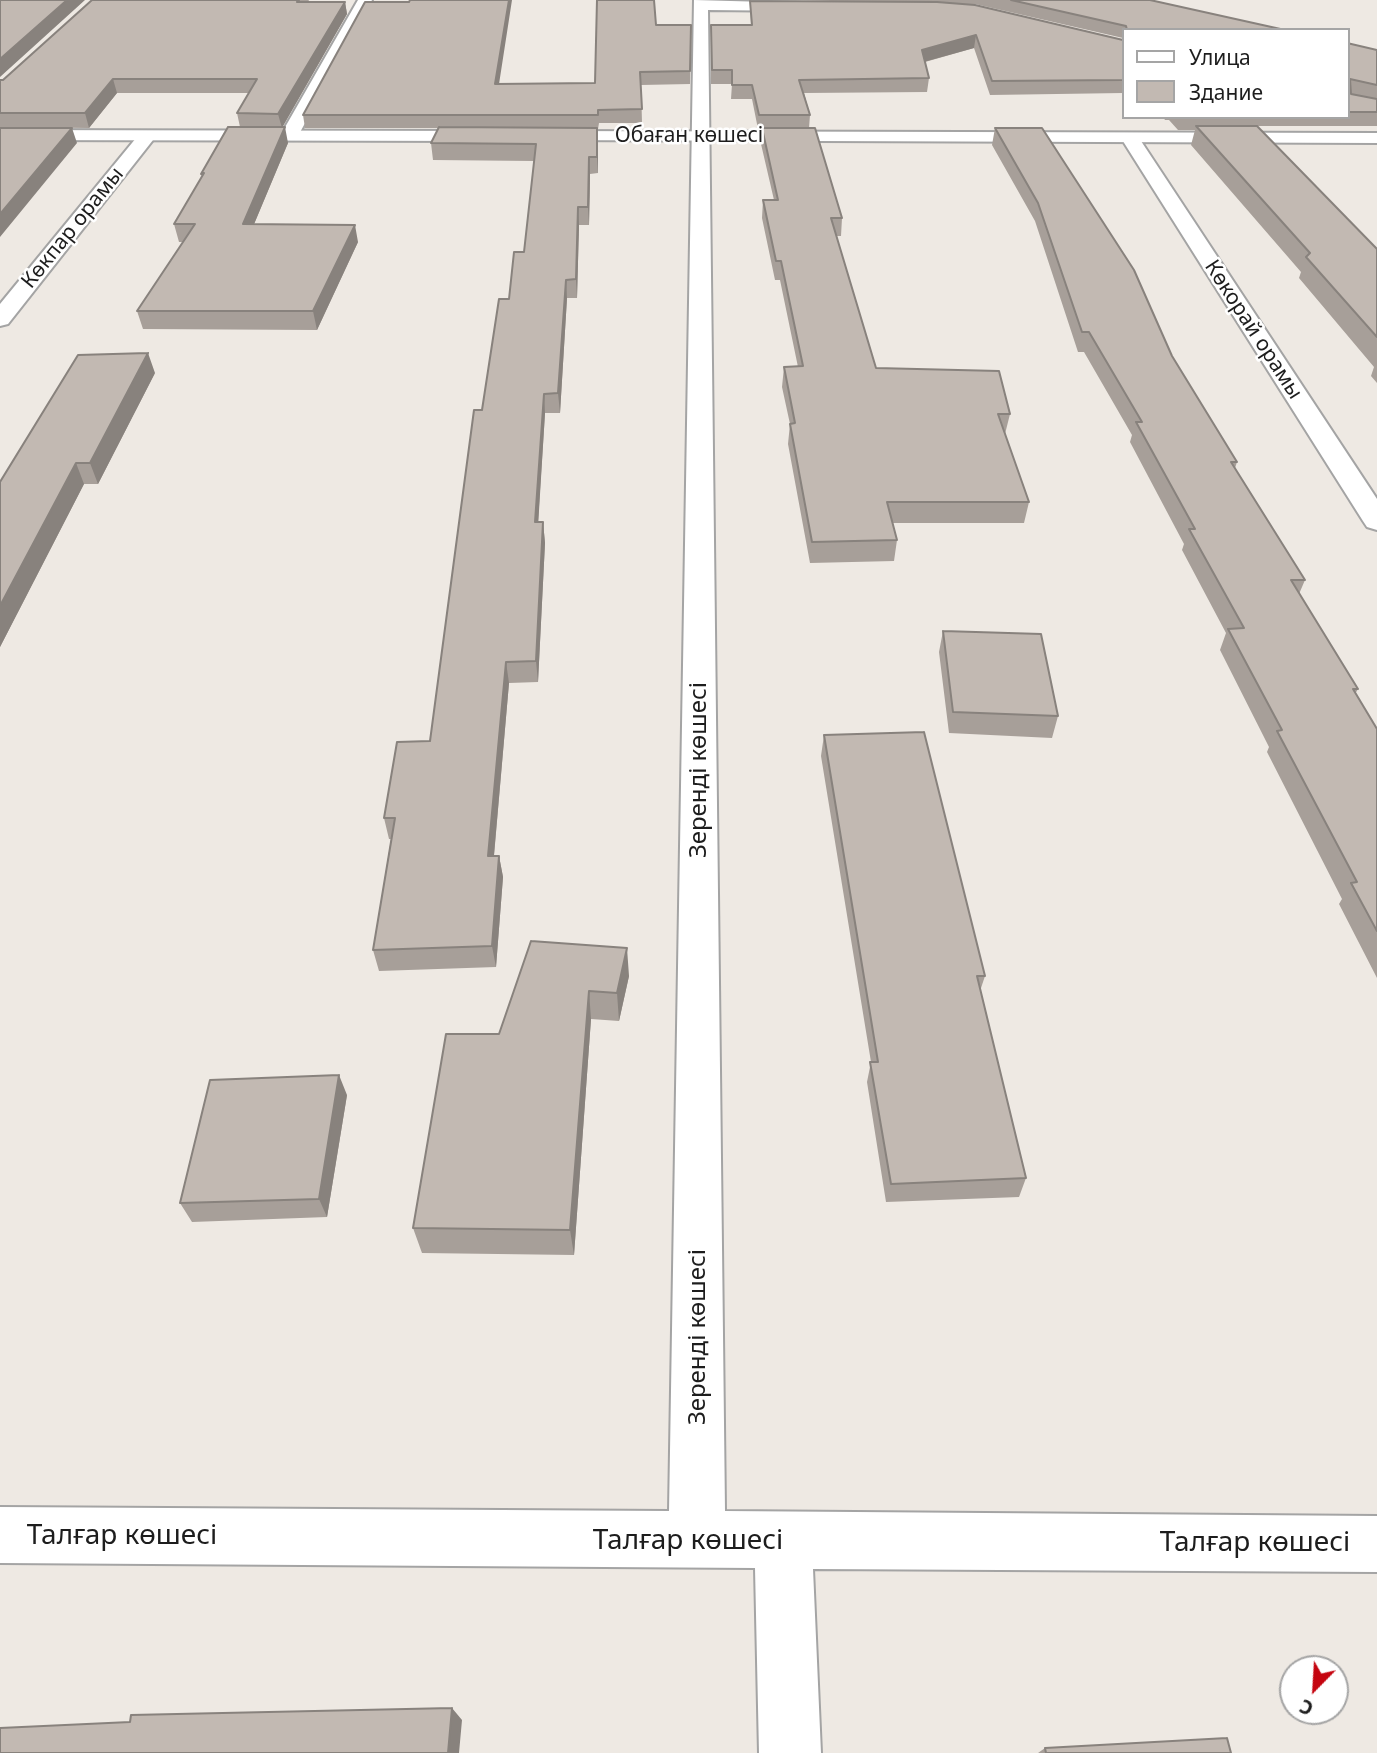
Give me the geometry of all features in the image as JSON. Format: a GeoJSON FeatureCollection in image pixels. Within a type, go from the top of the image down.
{"type":"FeatureCollection","features":[{"type":"Feature","properties":{"kind":"street"},"geometry":{"type":"LineString","coordinates":[[289,136],[365,0]]}},
{"type":"Feature","properties":{"kind":"street"},"geometry":{"type":"LineString","coordinates":[[701,3],[825,7]]}},
{"type":"Feature","properties":{"kind":"street","name":"Зеренді көшесі"},"geometry":{"type":"LineString","coordinates":[[697,1541],[701,3]]}},
{"type":"Feature","properties":{"kind":"street","name":"Обаған көшесі"},"geometry":{"type":"LineString","coordinates":[[0,135],[1377,138]]}},
{"type":"Feature","properties":{"kind":"street","name":"Көкпар орамы"},"geometry":{"type":"LineString","coordinates":[[0,319],[147,136]]}},
{"type":"Feature","properties":{"kind":"street","name":"Көкорай орамы"},"geometry":{"type":"LineString","coordinates":[[1130,138],[1377,521]]}},
{"type":"Feature","properties":{"kind":"street","name":"Талғар көшесі"},"geometry":{"type":"LineString","coordinates":[[0,1535],[1377,1544]]}},
{"type":"Feature","properties":{"kind":"street"},"geometry":{"type":"LineString","coordinates":[[783,1542],[790,1753]]}},
{"type":"Feature","properties":{"kind":"building"},"geometry":{"type":"Polygon","coordinates":[[[0,0],[67,0],[0,59],[0,0]]]}},
{"type":"Feature","properties":{"kind":"building"},"geometry":{"type":"Polygon","coordinates":[[[92,0],[345,2],[278,114],[237,113],[257,79],[113,79],[85,113],[0,113],[0,80],[92,0]]]}},
{"type":"Feature","properties":{"kind":"building"},"geometry":{"type":"Polygon","coordinates":[[[509,0],[495,84],[595,83],[597,0],[654,0],[656,25],[691,25],[690,71],[640,72],[642,109],[598,110],[598,115],[303,115],[365,2],[509,0]]]}},
{"type":"Feature","properties":{"kind":"building"},"geometry":{"type":"Polygon","coordinates":[[[1011,0],[1150,0],[1276,28],[1126,28],[1011,0]]]}},
{"type":"Feature","properties":{"kind":"building"},"geometry":{"type":"Polygon","coordinates":[[[750,1],[937,2],[975,5],[1122,40],[1122,80],[992,81],[976,35],[922,50],[929,78],[799,80],[810,115],[759,115],[752,85],[732,85],[732,70],[712,70],[711,25],[752,25],[750,1]]]}},
{"type":"Feature","properties":{"kind":"building"},"geometry":{"type":"Polygon","coordinates":[[[1349,43],[1377,50],[1377,85],[1350,79],[1351,94],[1377,99],[1377,112],[1349,112],[1349,43]]]}},
{"type":"Feature","properties":{"kind":"building"},"geometry":{"type":"Polygon","coordinates":[[[1196,126],[1257,126],[1377,249],[1377,337],[1306,257],[1310,253],[1196,126]]]}},
{"type":"Feature","properties":{"kind":"building"},"geometry":{"type":"Polygon","coordinates":[[[228,127],[285,127],[243,224],[355,225],[313,311],[137,311],[195,224],[174,224],[228,127]]]}},
{"type":"Feature","properties":{"kind":"building"},"geometry":{"type":"Polygon","coordinates":[[[439,127],[597,128],[597,157],[589,157],[588,207],[578,207],[576,279],[566,280],[558,393],[544,394],[535,522],[543,522],[536,661],[506,662],[488,856],[499,856],[492,946],[373,950],[395,818],[384,818],[397,742],[430,741],[474,410],[482,410],[499,299],[509,299],[514,252],[524,252],[536,144],[431,143],[439,127]]]}},
{"type":"Feature","properties":{"kind":"building"},"geometry":{"type":"Polygon","coordinates":[[[0,128],[72,128],[0,214],[0,128]]]}},
{"type":"Feature","properties":{"kind":"building"},"geometry":{"type":"Polygon","coordinates":[[[762,128],[815,128],[842,218],[831,218],[876,368],[999,371],[1010,414],[998,414],[1029,502],[887,502],[897,540],[812,542],[790,424],[795,423],[784,367],[803,366],[781,261],[776,261],[763,200],[778,200],[762,128]]]}},
{"type":"Feature","properties":{"kind":"building"},"geometry":{"type":"Polygon","coordinates":[[[995,128],[1042,128],[1134,270],[1172,356],[1237,462],[1231,462],[1305,580],[1291,580],[1358,689],[1353,689],[1377,729],[1377,931],[1351,883],[1357,882],[1277,731],[1282,730],[1228,629],[1244,628],[1189,529],[1195,529],[1136,422],[1142,422],[1089,332],[1082,332],[1038,203],[995,128]]]}},
{"type":"Feature","properties":{"kind":"building"},"geometry":{"type":"Polygon","coordinates":[[[148,353],[90,463],[76,463],[0,606],[0,482],[78,355],[148,353]]]}},
{"type":"Feature","properties":{"kind":"building"},"geometry":{"type":"Polygon","coordinates":[[[943,631],[1041,634],[1058,716],[953,712],[943,631]]]}},
{"type":"Feature","properties":{"kind":"building"},"geometry":{"type":"Polygon","coordinates":[[[924,732],[985,976],[977,976],[1026,1178],[891,1184],[870,1062],[878,1062],[824,735],[924,732]]]}},
{"type":"Feature","properties":{"kind":"building"},"geometry":{"type":"Polygon","coordinates":[[[531,941],[627,948],[617,993],[589,991],[570,1230],[413,1228],[446,1034],[499,1034],[531,941]]]}},
{"type":"Feature","properties":{"kind":"building"},"geometry":{"type":"Polygon","coordinates":[[[339,1075],[319,1199],[180,1203],[210,1080],[339,1075]]]}},
{"type":"Feature","properties":{"kind":"building"},"geometry":{"type":"Polygon","coordinates":[[[452,1708],[448,1753],[0,1753],[0,1728],[130,1722],[131,1715],[452,1708]]]}},
{"type":"Feature","properties":{"kind":"building"},"geometry":{"type":"Polygon","coordinates":[[[1227,1738],[1231,1753],[1046,1753],[1045,1748],[1227,1738]]]}}]}
